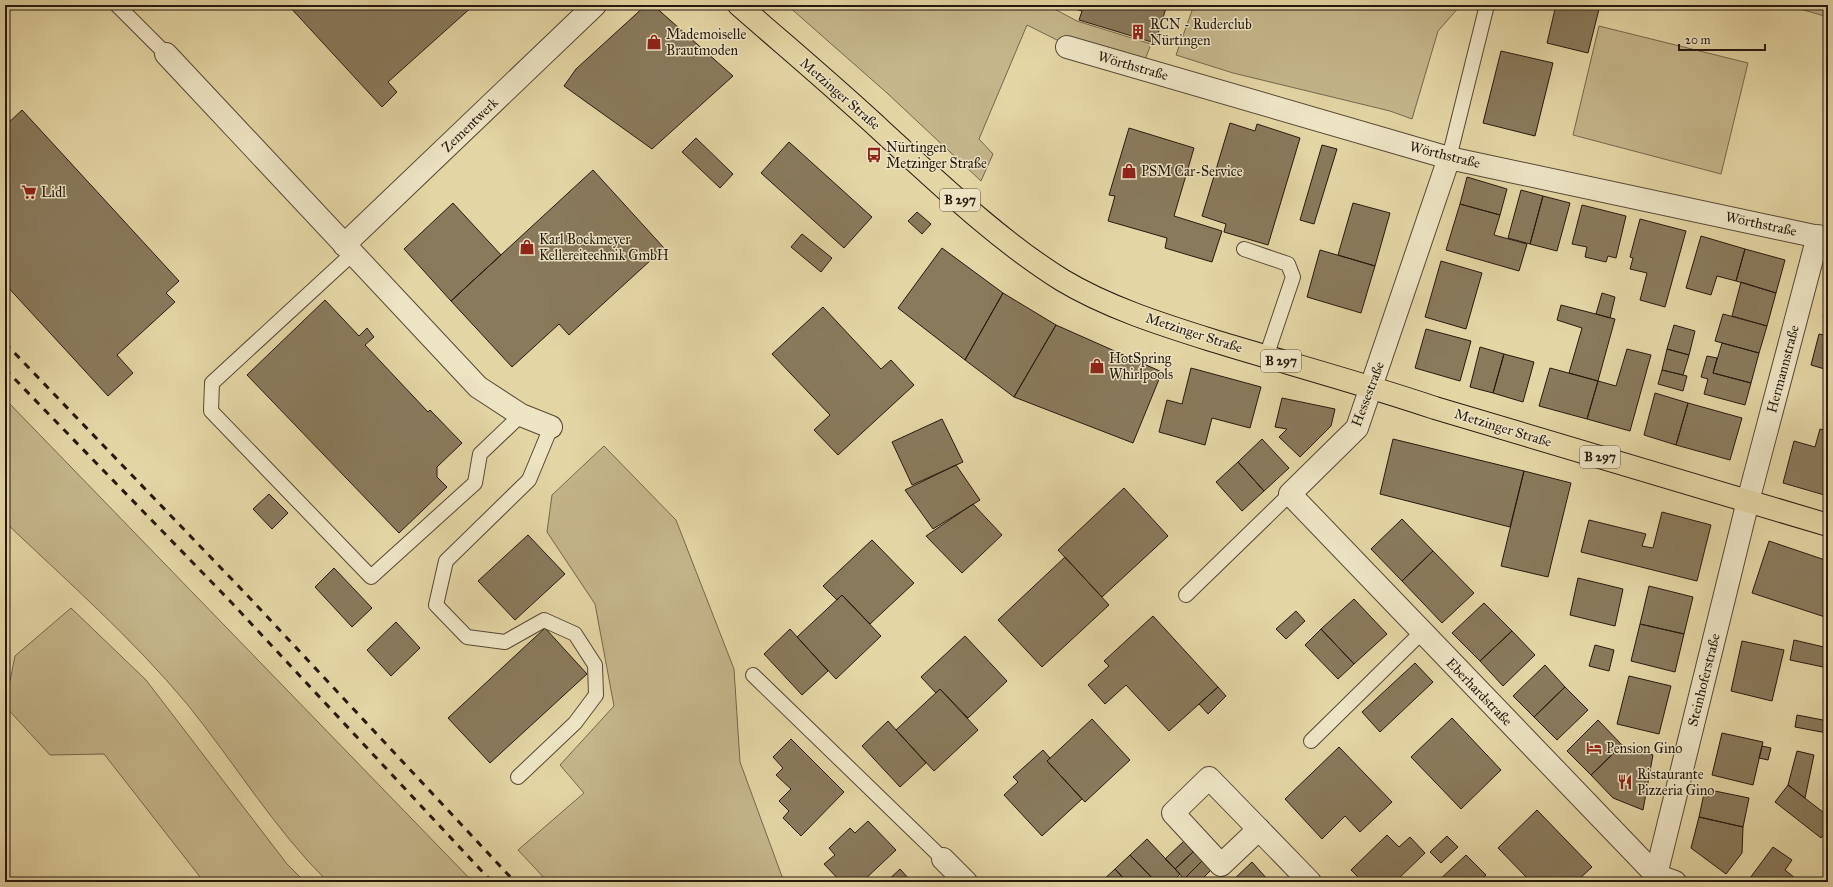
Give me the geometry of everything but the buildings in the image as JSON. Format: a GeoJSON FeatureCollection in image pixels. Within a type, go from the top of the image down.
{"type":"FeatureCollection","features":[{"type":"Feature","properties":{"kind":"main road","name":"Metzinger Straße"},"geometry":{"type":"LineString","coordinates":[[739,5],[934,178],[1014,246],[1063,280],[1108,303],[1171,327],[1266,357],[1372,387],[1436,408],[1828,525]]}},
{"type":"Feature","properties":{"kind":"street","name":"Zementwerk"},"geometry":{"type":"LineString","coordinates":[[348,249],[596,5]]}},
{"type":"Feature","properties":{"kind":"street","name":"Wörthstraße"},"geometry":{"type":"LineString","coordinates":[[1067,47],[1449,158],[1823,237]]}},
{"type":"Feature","properties":{"kind":"street"},"geometry":{"type":"LineString","coordinates":[[166,54],[478,387],[521,415],[551,427]]}},
{"type":"Feature","properties":{"kind":"street","name":"Hessestraße"},"geometry":{"type":"LineString","coordinates":[[1290,494],[1357,428],[1449,158]]}},
{"type":"Feature","properties":{"kind":"street","name":"Hermannstraße"},"geometry":{"type":"LineString","coordinates":[[1748,501],[1823,237]]}},
{"type":"Feature","properties":{"kind":"street","name":"Eberhardstraße"},"geometry":{"type":"LineString","coordinates":[[1290,494],[1659,880]]}},
{"type":"Feature","properties":{"kind":"street","name":"Steinhoferstraße"},"geometry":{"type":"LineString","coordinates":[[1659,880],[1748,501]]}},
{"type":"Feature","properties":{"kind":"street"},"geometry":{"type":"LineString","coordinates":[[1259,829],[1310,882]]}},
{"type":"Feature","properties":{"kind":"street"},"geometry":{"type":"LineString","coordinates":[[944,859],[966,882]]}},
{"type":"Feature","properties":{"kind":"lane"},"geometry":{"type":"LineString","coordinates":[[117,5],[166,54]]}},
{"type":"Feature","properties":{"kind":"lane"},"geometry":{"type":"LineString","coordinates":[[1449,158],[1487,5]]}},
{"type":"Feature","properties":{"kind":"lane"},"geometry":{"type":"LineString","coordinates":[[348,249],[212,383],[211,411],[371,577],[476,483],[480,454],[521,415]]}},
{"type":"Feature","properties":{"kind":"lane"},"geometry":{"type":"LineString","coordinates":[[1244,250],[1288,264],[1293,277],[1266,357]]}},
{"type":"Feature","properties":{"kind":"lane"},"geometry":{"type":"LineString","coordinates":[[518,777],[575,723],[596,695],[595,666],[575,634],[544,620],[505,642],[467,637],[436,605],[446,561],[529,480],[551,427]]}},
{"type":"Feature","properties":{"kind":"lane","name":"Hessestraße"},"geometry":{"type":"LineString","coordinates":[[1186,595],[1290,494]]}},
{"type":"Feature","properties":{"kind":"lane"},"geometry":{"type":"LineString","coordinates":[[1311,741],[1422,632]]}},
{"type":"Feature","properties":{"kind":"lane"},"geometry":{"type":"LineString","coordinates":[[753,675],[944,859]]}},
{"type":"Feature","properties":{"kind":"shaded area"},"geometry":{"type":"Polygon","coordinates":[[[787,5],[1047,5],[1077,21],[1151,44],[1143,65],[1065,44],[1027,25],[979,139],[993,154],[981,181],[887,93],[787,5]]]}},
{"type":"Feature","properties":{"kind":"shaded area"},"geometry":{"type":"Polygon","coordinates":[[[1194,5],[1461,5],[1438,31],[1412,119],[1390,111],[1233,73],[1176,55],[1194,5]]]}},
{"type":"Feature","properties":{"kind":"shaded area"},"geometry":{"type":"Polygon","coordinates":[[[1786,5],[1828,5],[1828,17],[1786,5]]]}},
{"type":"Feature","properties":{"kind":"shaded area"},"geometry":{"type":"Polygon","coordinates":[[[1599,26],[1748,63],[1721,174],[1573,135],[1599,26]]]}},
{"type":"Feature","properties":{"kind":"shaded area"},"geometry":{"type":"Polygon","coordinates":[[[5,399],[473,882],[328,882],[308,862],[272,818],[205,726],[166,680],[99,610],[5,522],[5,399]]]}},
{"type":"Feature","properties":{"kind":"shaded area"},"geometry":{"type":"Polygon","coordinates":[[[604,446],[676,520],[734,669],[740,762],[784,882],[548,882],[518,850],[584,793],[560,765],[614,706],[595,604],[547,532],[552,495],[604,446]]]}},
{"type":"Feature","properties":{"kind":"shaded area"},"geometry":{"type":"Polygon","coordinates":[[[71,608],[146,680],[287,864],[305,882],[204,882],[104,754],[50,755],[5,706],[15,656],[71,608]]]}},
{"type":"Feature","properties":{"kind":"railway"},"geometry":{"type":"LineString","coordinates":[[5,343],[246,594],[515,882]]}},
{"type":"Feature","properties":{"kind":"railway"},"geometry":{"type":"LineString","coordinates":[[5,369],[231,602],[492,882]]}},
{"type":"Feature","properties":{"kind":"place","name":"RCN - Ruderclub Nürtingen"},"geometry":{"type":"Point","coordinates":[1138,32]}},
{"type":"Feature","properties":{"kind":"place","name":"Mademoiselle Brautmoden"},"geometry":{"type":"Point","coordinates":[654,42]}},
{"type":"Feature","properties":{"kind":"place","name":"Nürtingen Metzinger Straße"},"geometry":{"type":"Point","coordinates":[874,155]}},
{"type":"Feature","properties":{"kind":"place","name":"PSM Car-Service"},"geometry":{"type":"Point","coordinates":[1129,171]}},
{"type":"Feature","properties":{"kind":"place","name":"Lidl"},"geometry":{"type":"Point","coordinates":[29,192]}},
{"type":"Feature","properties":{"kind":"place","name":"Karl Bockmeyer Kellereitechnik GmbH"},"geometry":{"type":"Point","coordinates":[527,247]}},
{"type":"Feature","properties":{"kind":"place","name":"HotSpring Whirlpools"},"geometry":{"type":"Point","coordinates":[1097,366]}},
{"type":"Feature","properties":{"kind":"place","name":"Pension Gino"},"geometry":{"type":"Point","coordinates":[1594,748]}},
{"type":"Feature","properties":{"kind":"place","name":"Ristaurante Pizzeria Gino"},"geometry":{"type":"Point","coordinates":[1625,782]}}]}
